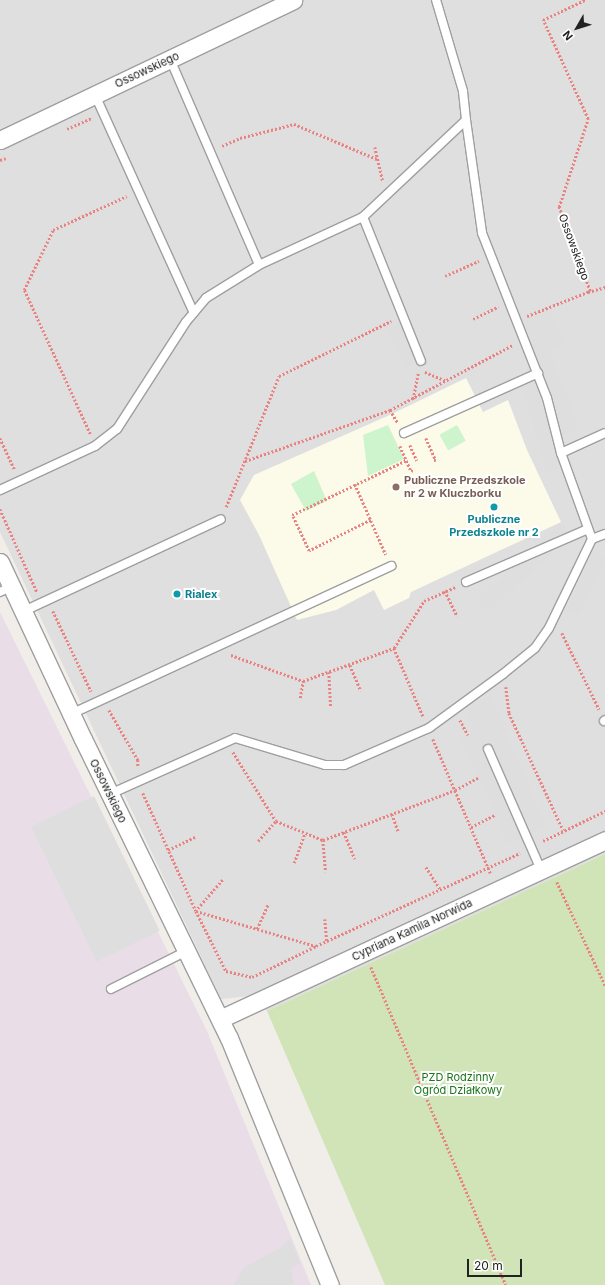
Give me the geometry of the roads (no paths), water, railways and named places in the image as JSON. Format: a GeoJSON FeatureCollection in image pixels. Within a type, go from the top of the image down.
{"type":"FeatureCollection","features":[{"type":"Feature","properties":{"kind":"street","name":"Ossowskiego"},"geometry":{"type":"LineString","coordinates":[[0,140],[293,0]]}},
{"type":"Feature","properties":{"kind":"street","name":"Ossowskiego"},"geometry":{"type":"LineString","coordinates":[[0,562],[6,589],[24,611],[71,714],[220,1019],[330,1285]]}},
{"type":"Feature","properties":{"kind":"street","name":"Cypriana Kamila Norwida"},"geometry":{"type":"LineString","coordinates":[[220,1019],[605,840]]}},
{"type":"Feature","properties":{"kind":"lane"},"geometry":{"type":"LineString","coordinates":[[436,0],[463,91],[482,233],[518,320],[547,398],[561,453],[592,539]]}},
{"type":"Feature","properties":{"kind":"lane"},"geometry":{"type":"LineString","coordinates":[[170,59],[259,265]]}},
{"type":"Feature","properties":{"kind":"lane"},"geometry":{"type":"LineString","coordinates":[[95,95],[194,313]]}},
{"type":"Feature","properties":{"kind":"lane"},"geometry":{"type":"LineString","coordinates":[[0,490],[95,446],[117,430],[194,313],[206,298],[259,265],[363,217],[466,120]]}},
{"type":"Feature","properties":{"kind":"lane"},"geometry":{"type":"LineString","coordinates":[[363,217],[421,361]]}},
{"type":"Feature","properties":{"kind":"lane"},"geometry":{"type":"LineString","coordinates":[[404,433],[538,373]]}},
{"type":"Feature","properties":{"kind":"lane"},"geometry":{"type":"LineString","coordinates":[[561,453],[605,433]]}},
{"type":"Feature","properties":{"kind":"lane"},"geometry":{"type":"LineString","coordinates":[[24,611],[221,519]]}},
{"type":"Feature","properties":{"kind":"lane"},"geometry":{"type":"LineString","coordinates":[[466,582],[588,529]]}},
{"type":"Feature","properties":{"kind":"lane"},"geometry":{"type":"LineString","coordinates":[[110,794],[235,738],[246,740],[325,765],[344,765],[429,728],[505,673],[535,648],[554,618],[592,539],[605,534]]}},
{"type":"Feature","properties":{"kind":"lane"},"geometry":{"type":"LineString","coordinates":[[71,714],[391,566]]}},
{"type":"Feature","properties":{"kind":"lane"},"geometry":{"type":"LineString","coordinates":[[488,749],[546,868]]}},
{"type":"Feature","properties":{"kind":"lane"},"geometry":{"type":"LineString","coordinates":[[111,989],[187,951]]}},
{"type":"Feature","properties":{"kind":"place","name":"Publiczne Przedszkole nr 2 w Kluczborku"},"geometry":{"type":"Point","coordinates":[396,487]}},
{"type":"Feature","properties":{"kind":"place","name":"Publiczne Przedszkole nr 2"},"geometry":{"type":"Point","coordinates":[494,507]}},
{"type":"Feature","properties":{"kind":"place","name":"Rialex"},"geometry":{"type":"Point","coordinates":[177,594]}},
{"type":"Feature","properties":{"kind":"park label","name":"PZD Rodzinny Ogród Działkowy"},"geometry":{"type":"Point","coordinates":[458,1084]}}]}
